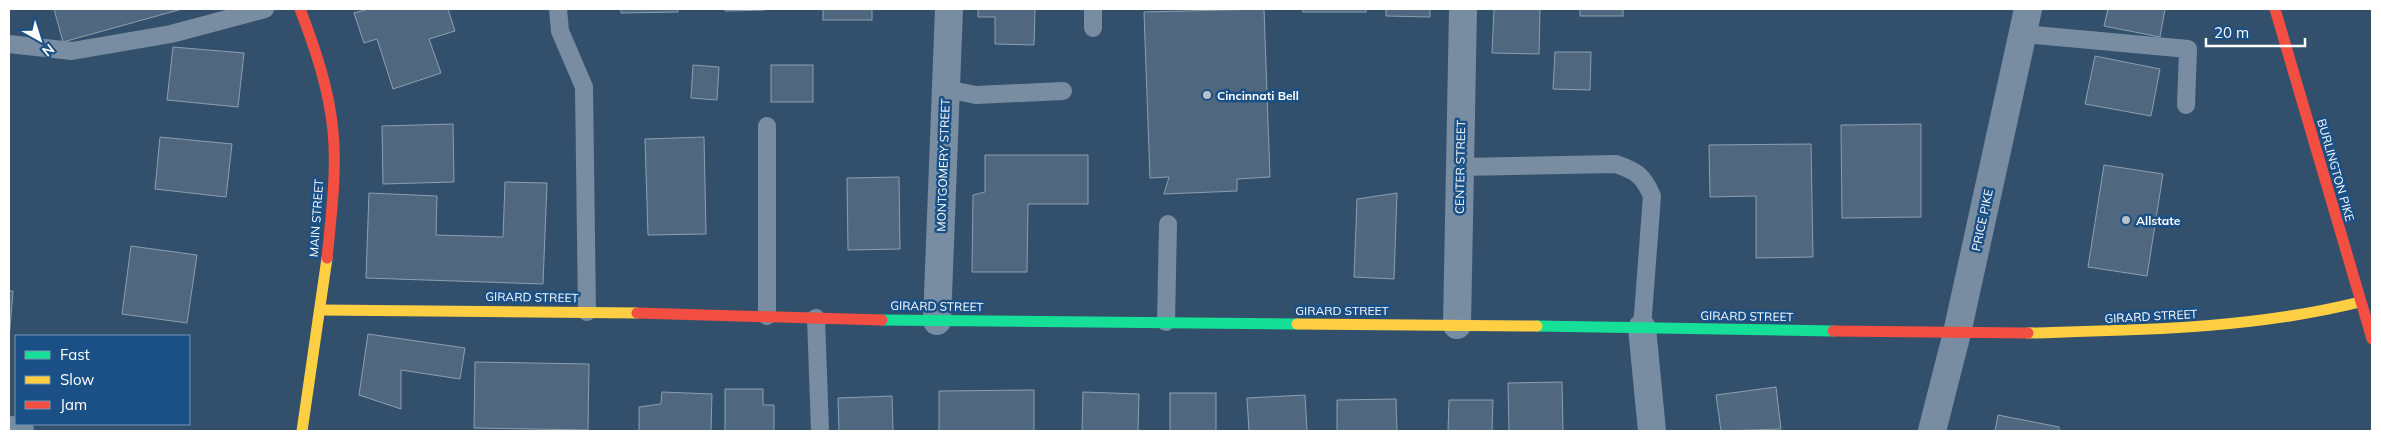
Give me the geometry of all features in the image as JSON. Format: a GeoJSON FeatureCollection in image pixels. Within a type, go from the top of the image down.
{"type":"FeatureCollection","features":[{"type":"Feature","properties":{"kind":"street","name":"MAIN STREET"},"geometry":{"type":"LineString","coordinates":[[300,9],[329,105],[333,127],[331,214],[322,310],[302,431]]}},
{"type":"Feature","properties":{"kind":"street","name":"MONTGOMERY STREET"},"geometry":{"type":"LineString","coordinates":[[937,320],[949,9]]}},
{"type":"Feature","properties":{"kind":"street","name":"CENTER STREET"},"geometry":{"type":"LineString","coordinates":[[1457,324],[1463,9]]}},
{"type":"Feature","properties":{"kind":"street","name":"BURLINGTON PIKE"},"geometry":{"type":"LineString","coordinates":[[2275,9],[2366,300],[2372,339]]}},
{"type":"Feature","properties":{"kind":"street","name":"PRICE PIKE"},"geometry":{"type":"LineString","coordinates":[[1932,431],[1958,333],[2026,21]]}},
{"type":"Feature","properties":{"kind":"street","name":"GIRARD STREET"},"geometry":{"type":"LineString","coordinates":[[322,310],[587,312],[937,320],[1457,324],[2047,333],[2184,329],[2312,314],[2366,300]]}},
{"type":"Feature","properties":{"kind":"street"},"geometry":{"type":"LineString","coordinates":[[1642,328],[1652,431]]}},
{"type":"Feature","properties":{"kind":"street"},"geometry":{"type":"LineString","coordinates":[[9,430],[18,431]]}},
{"type":"Feature","properties":{"kind":"lane"},"geometry":{"type":"LineString","coordinates":[[9,44],[72,51],[171,34],[265,9]]}},
{"type":"Feature","properties":{"kind":"lane"},"geometry":{"type":"LineString","coordinates":[[558,9],[560,31],[584,86],[587,312]]}},
{"type":"Feature","properties":{"kind":"lane"},"geometry":{"type":"LineString","coordinates":[[1093,28],[1094,9]]}},
{"type":"Feature","properties":{"kind":"lane"},"geometry":{"type":"LineString","coordinates":[[2026,21],[2188,49],[2186,105]]}},
{"type":"Feature","properties":{"kind":"lane"},"geometry":{"type":"LineString","coordinates":[[946,89],[976,95],[1063,91]]}},
{"type":"Feature","properties":{"kind":"lane"},"geometry":{"type":"LineString","coordinates":[[767,126],[767,316]]}},
{"type":"Feature","properties":{"kind":"lane"},"geometry":{"type":"LineString","coordinates":[[1460,167],[1616,164],[1633,170],[1646,181],[1652,196],[1642,328]]}},
{"type":"Feature","properties":{"kind":"lane"},"geometry":{"type":"LineString","coordinates":[[1166,322],[1168,224]]}},
{"type":"Feature","properties":{"kind":"lane"},"geometry":{"type":"LineString","coordinates":[[816,318],[820,431]]}},
{"type":"Feature","properties":{"kind":"building"},"geometry":{"type":"Polygon","coordinates":[[[54,9],[182,9],[63,42],[54,9]]]}},
{"type":"Feature","properties":{"kind":"building"},"geometry":{"type":"Polygon","coordinates":[[[368,9],[448,9],[455,31],[429,39],[441,73],[393,89],[377,39],[364,43],[354,13],[368,9]]]}},
{"type":"Feature","properties":{"kind":"building"},"geometry":{"type":"Polygon","coordinates":[[[621,9],[678,9],[678,12],[621,13],[621,9]]]}},
{"type":"Feature","properties":{"kind":"building"},"geometry":{"type":"Polygon","coordinates":[[[725,9],[765,9],[765,10],[725,11],[725,9]]]}},
{"type":"Feature","properties":{"kind":"building"},"geometry":{"type":"Polygon","coordinates":[[[823,9],[872,9],[872,20],[823,20],[823,9]]]}},
{"type":"Feature","properties":{"kind":"building"},"geometry":{"type":"Polygon","coordinates":[[[978,9],[1035,9],[1034,45],[995,44],[995,17],[978,17],[978,9]]]}},
{"type":"Feature","properties":{"kind":"building","name":"Cincinnati Bell"},"geometry":{"type":"Polygon","coordinates":[[[1264,9],[1270,177],[1237,179],[1237,191],[1164,194],[1169,177],[1150,178],[1144,12],[1264,9]]]}},
{"type":"Feature","properties":{"kind":"building"},"geometry":{"type":"Polygon","coordinates":[[[1303,9],[1366,9],[1366,12],[1303,12],[1303,9]]]}},
{"type":"Feature","properties":{"kind":"building"},"geometry":{"type":"Polygon","coordinates":[[[1386,9],[1430,9],[1430,17],[1386,16],[1386,9]]]}},
{"type":"Feature","properties":{"kind":"building"},"geometry":{"type":"Polygon","coordinates":[[[1494,9],[1540,9],[1539,54],[1492,53],[1494,9]]]}},
{"type":"Feature","properties":{"kind":"building"},"geometry":{"type":"Polygon","coordinates":[[[1580,9],[1623,9],[1623,16],[1580,16],[1580,9]]]}},
{"type":"Feature","properties":{"kind":"building"},"geometry":{"type":"Polygon","coordinates":[[[2108,9],[2165,9],[2160,37],[2104,26],[2108,9]]]}},
{"type":"Feature","properties":{"kind":"building"},"geometry":{"type":"Polygon","coordinates":[[[173,47],[244,53],[238,107],[167,100],[173,47]]]}},
{"type":"Feature","properties":{"kind":"building"},"geometry":{"type":"Polygon","coordinates":[[[1555,52],[1591,52],[1590,90],[1553,89],[1555,52]]]}},
{"type":"Feature","properties":{"kind":"building"},"geometry":{"type":"Polygon","coordinates":[[[2095,56],[2160,69],[2151,116],[2085,104],[2095,56]]]}},
{"type":"Feature","properties":{"kind":"building"},"geometry":{"type":"Polygon","coordinates":[[[693,65],[719,67],[717,100],[691,98],[693,65]]]}},
{"type":"Feature","properties":{"kind":"building"},"geometry":{"type":"Polygon","coordinates":[[[771,65],[813,65],[813,102],[771,102],[771,65]]]}},
{"type":"Feature","properties":{"kind":"building"},"geometry":{"type":"Polygon","coordinates":[[[453,124],[454,182],[383,184],[382,126],[453,124]]]}},
{"type":"Feature","properties":{"kind":"building"},"geometry":{"type":"Polygon","coordinates":[[[1921,124],[1921,217],[1842,218],[1841,125],[1921,124]]]}},
{"type":"Feature","properties":{"kind":"building"},"geometry":{"type":"Polygon","coordinates":[[[160,137],[232,144],[226,197],[155,189],[160,137]]]}},
{"type":"Feature","properties":{"kind":"building"},"geometry":{"type":"Polygon","coordinates":[[[704,137],[706,234],[648,235],[645,139],[704,137]]]}},
{"type":"Feature","properties":{"kind":"building"},"geometry":{"type":"Polygon","coordinates":[[[1811,144],[1813,257],[1756,258],[1756,196],[1710,197],[1709,145],[1811,144]]]}},
{"type":"Feature","properties":{"kind":"building"},"geometry":{"type":"Polygon","coordinates":[[[985,155],[1088,155],[1088,204],[1028,204],[1027,272],[972,272],[973,195],[985,192],[985,155]]]}},
{"type":"Feature","properties":{"kind":"building","name":"Allstate"},"geometry":{"type":"Polygon","coordinates":[[[2104,165],[2163,174],[2147,276],[2088,267],[2104,165]]]}},
{"type":"Feature","properties":{"kind":"building"},"geometry":{"type":"Polygon","coordinates":[[[899,177],[900,249],[848,250],[847,178],[899,177]]]}},
{"type":"Feature","properties":{"kind":"building"},"geometry":{"type":"Polygon","coordinates":[[[505,182],[547,183],[543,284],[366,278],[369,193],[437,196],[436,235],[503,237],[505,182]]]}},
{"type":"Feature","properties":{"kind":"building"},"geometry":{"type":"Polygon","coordinates":[[[1397,193],[1394,279],[1354,277],[1357,199],[1397,193]]]}},
{"type":"Feature","properties":{"kind":"building"},"geometry":{"type":"Polygon","coordinates":[[[131,246],[197,255],[187,323],[122,314],[131,246]]]}},
{"type":"Feature","properties":{"kind":"building"},"geometry":{"type":"Polygon","coordinates":[[[9,291],[13,291],[9,340],[9,291]]]}},
{"type":"Feature","properties":{"kind":"building"},"geometry":{"type":"Polygon","coordinates":[[[368,334],[465,348],[460,379],[401,370],[401,409],[359,395],[368,334]]]}},
{"type":"Feature","properties":{"kind":"building"},"geometry":{"type":"Polygon","coordinates":[[[475,362],[589,364],[588,430],[474,428],[475,362]]]}},
{"type":"Feature","properties":{"kind":"building"},"geometry":{"type":"Polygon","coordinates":[[[1562,382],[1563,431],[1509,431],[1508,383],[1562,382]]]}},
{"type":"Feature","properties":{"kind":"building"},"geometry":{"type":"Polygon","coordinates":[[[1776,387],[1781,429],[1721,431],[1716,395],[1776,387]]]}},
{"type":"Feature","properties":{"kind":"building"},"geometry":{"type":"Polygon","coordinates":[[[725,389],[763,389],[763,405],[774,405],[774,431],[725,431],[725,389]]]}},
{"type":"Feature","properties":{"kind":"building"},"geometry":{"type":"Polygon","coordinates":[[[1034,390],[1034,431],[939,431],[939,391],[1034,390]]]}},
{"type":"Feature","properties":{"kind":"building"},"geometry":{"type":"Polygon","coordinates":[[[662,392],[712,394],[711,431],[639,431],[639,407],[661,404],[662,392]]]}},
{"type":"Feature","properties":{"kind":"building"},"geometry":{"type":"Polygon","coordinates":[[[1083,392],[1139,394],[1138,431],[1082,431],[1083,392]]]}},
{"type":"Feature","properties":{"kind":"building"},"geometry":{"type":"Polygon","coordinates":[[[1170,393],[1216,393],[1216,431],[1170,431],[1170,393]]]}},
{"type":"Feature","properties":{"kind":"building"},"geometry":{"type":"Polygon","coordinates":[[[1305,395],[1307,431],[1249,431],[1247,398],[1305,395]]]}},
{"type":"Feature","properties":{"kind":"building"},"geometry":{"type":"Polygon","coordinates":[[[892,396],[893,431],[839,431],[838,398],[892,396]]]}},
{"type":"Feature","properties":{"kind":"building"},"geometry":{"type":"Polygon","coordinates":[[[1396,399],[1397,431],[1337,431],[1337,400],[1396,399]]]}},
{"type":"Feature","properties":{"kind":"building"},"geometry":{"type":"Polygon","coordinates":[[[1449,400],[1493,400],[1492,431],[1448,431],[1449,400]]]}},
{"type":"Feature","properties":{"kind":"building"},"geometry":{"type":"Polygon","coordinates":[[[1998,415],[2059,427],[2059,431],[1995,431],[1998,415]]]}},
{"type":"Feature","properties":{"kind":"traffic: fast"},"geometry":{"type":"LineString","coordinates":[[882,320],[1297,324]]}},
{"type":"Feature","properties":{"kind":"traffic: fast"},"geometry":{"type":"LineString","coordinates":[[1537,326],[1833,331]]}},
{"type":"Feature","properties":{"kind":"traffic: slow"},"geometry":{"type":"LineString","coordinates":[[302,431],[327,258]]}},
{"type":"Feature","properties":{"kind":"traffic: slow"},"geometry":{"type":"LineString","coordinates":[[2028,333],[2154,329],[2237,323],[2278,318],[2360,302]]}},
{"type":"Feature","properties":{"kind":"traffic: slow"},"geometry":{"type":"LineString","coordinates":[[322,310],[637,313]]}},
{"type":"Feature","properties":{"kind":"traffic: slow"},"geometry":{"type":"LineString","coordinates":[[1297,324],[1537,326]]}},
{"type":"Feature","properties":{"kind":"traffic: jam"},"geometry":{"type":"LineString","coordinates":[[300,9],[321,69],[333,131],[334,179],[327,258]]}},
{"type":"Feature","properties":{"kind":"traffic: jam"},"geometry":{"type":"LineString","coordinates":[[2275,9],[2372,339]]}},
{"type":"Feature","properties":{"kind":"traffic: jam"},"geometry":{"type":"LineString","coordinates":[[637,313],[882,320]]}},
{"type":"Feature","properties":{"kind":"traffic: jam"},"geometry":{"type":"LineString","coordinates":[[1833,331],[2028,333]]}},
{"type":"Feature","properties":{"kind":"place","name":"Cincinnati Bell"},"geometry":{"type":"Point","coordinates":[1207,95]}},
{"type":"Feature","properties":{"kind":"place","name":"Allstate"},"geometry":{"type":"Point","coordinates":[2126,220]}}]}
